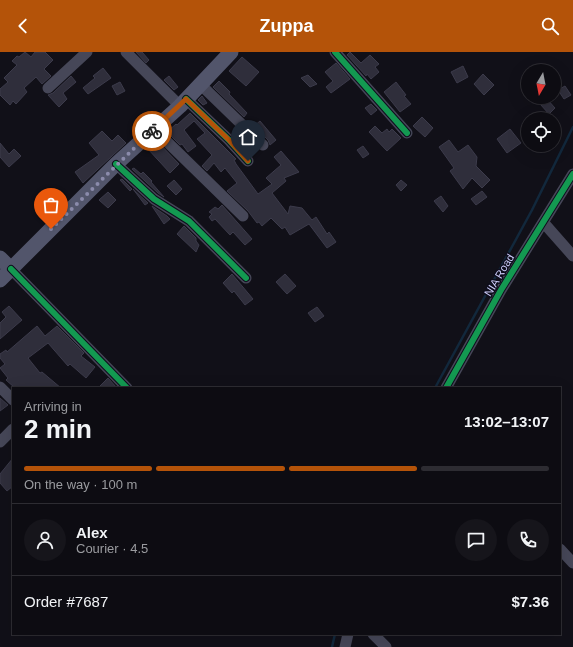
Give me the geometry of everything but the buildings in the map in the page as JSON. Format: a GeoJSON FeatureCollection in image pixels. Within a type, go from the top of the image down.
{"type":"FeatureCollection","features":[{"type":"Feature","properties":{"kind":"main road"},"geometry":{"type":"LineString","coordinates":[[0,280],[116,164],[183,102],[231,52]]}},
{"type":"Feature","properties":{"kind":"main road"},"geometry":{"type":"LineString","coordinates":[[0,258],[11,269]]}},
{"type":"Feature","properties":{"kind":"street"},"geometry":{"type":"LineString","coordinates":[[48,88],[87,52]]}},
{"type":"Feature","properties":{"kind":"street"},"geometry":{"type":"LineString","coordinates":[[126,52],[229,140],[248,161]]}},
{"type":"Feature","properties":{"kind":"street"},"geometry":{"type":"LineString","coordinates":[[335,52],[407,133]]}},
{"type":"Feature","properties":{"kind":"street"},"geometry":{"type":"LineString","coordinates":[[200,84],[263,146]]}},
{"type":"Feature","properties":{"kind":"street"},"geometry":{"type":"LineString","coordinates":[[154,129],[243,216]]}},
{"type":"Feature","properties":{"kind":"street"},"geometry":{"type":"LineString","coordinates":[[116,164],[154,199],[189,221],[246,278]]}},
{"type":"Feature","properties":{"kind":"street","name":"NIA Road"},"geometry":{"type":"LineString","coordinates":[[447,387],[501,290],[573,174]]}},
{"type":"Feature","properties":{"kind":"street"},"geometry":{"type":"LineString","coordinates":[[543,222],[573,256]]}},
{"type":"Feature","properties":{"kind":"street"},"geometry":{"type":"LineString","coordinates":[[11,269],[126,387]]}},
{"type":"Feature","properties":{"kind":"street"},"geometry":{"type":"LineString","coordinates":[[0,387],[12,399]]}},
{"type":"Feature","properties":{"kind":"street"},"geometry":{"type":"LineString","coordinates":[[0,442],[12,430]]}},
{"type":"Feature","properties":{"kind":"street"},"geometry":{"type":"LineString","coordinates":[[561,550],[573,563]]}},
{"type":"Feature","properties":{"kind":"street"},"geometry":{"type":"LineString","coordinates":[[345,647],[348,635]]}},
{"type":"Feature","properties":{"kind":"street"},"geometry":{"type":"LineString","coordinates":[[373,635],[386,647]]}},
{"type":"Feature","properties":{"kind":"waterway"},"geometry":{"type":"LineString","coordinates":[[436,387],[532,210],[573,127]]}},
{"type":"Feature","properties":{"kind":"waterway"},"geometry":{"type":"LineString","coordinates":[[332,647],[335,635]]}},
{"type":"Feature","properties":{"kind":"cycle path"},"geometry":{"type":"LineString","coordinates":[[335,52],[407,133]]}},
{"type":"Feature","properties":{"kind":"cycle path"},"geometry":{"type":"LineString","coordinates":[[186,99],[229,140],[248,161]]}},
{"type":"Feature","properties":{"kind":"cycle path"},"geometry":{"type":"LineString","coordinates":[[116,164],[154,199],[189,221],[246,278]]}},
{"type":"Feature","properties":{"kind":"cycle path"},"geometry":{"type":"LineString","coordinates":[[447,387],[501,290],[573,174]]}},
{"type":"Feature","properties":{"kind":"cycle path"},"geometry":{"type":"LineString","coordinates":[[11,269],[126,387]]}},
{"type":"Feature","properties":{"kind":"way so far"},"geometry":{"type":"LineString","coordinates":[[51,229],[116,164],[152,131]]}},
{"type":"Feature","properties":{"kind":"route"},"geometry":{"type":"LineString","coordinates":[[152,131],[186,99],[229,140],[248,161]]}}]}
